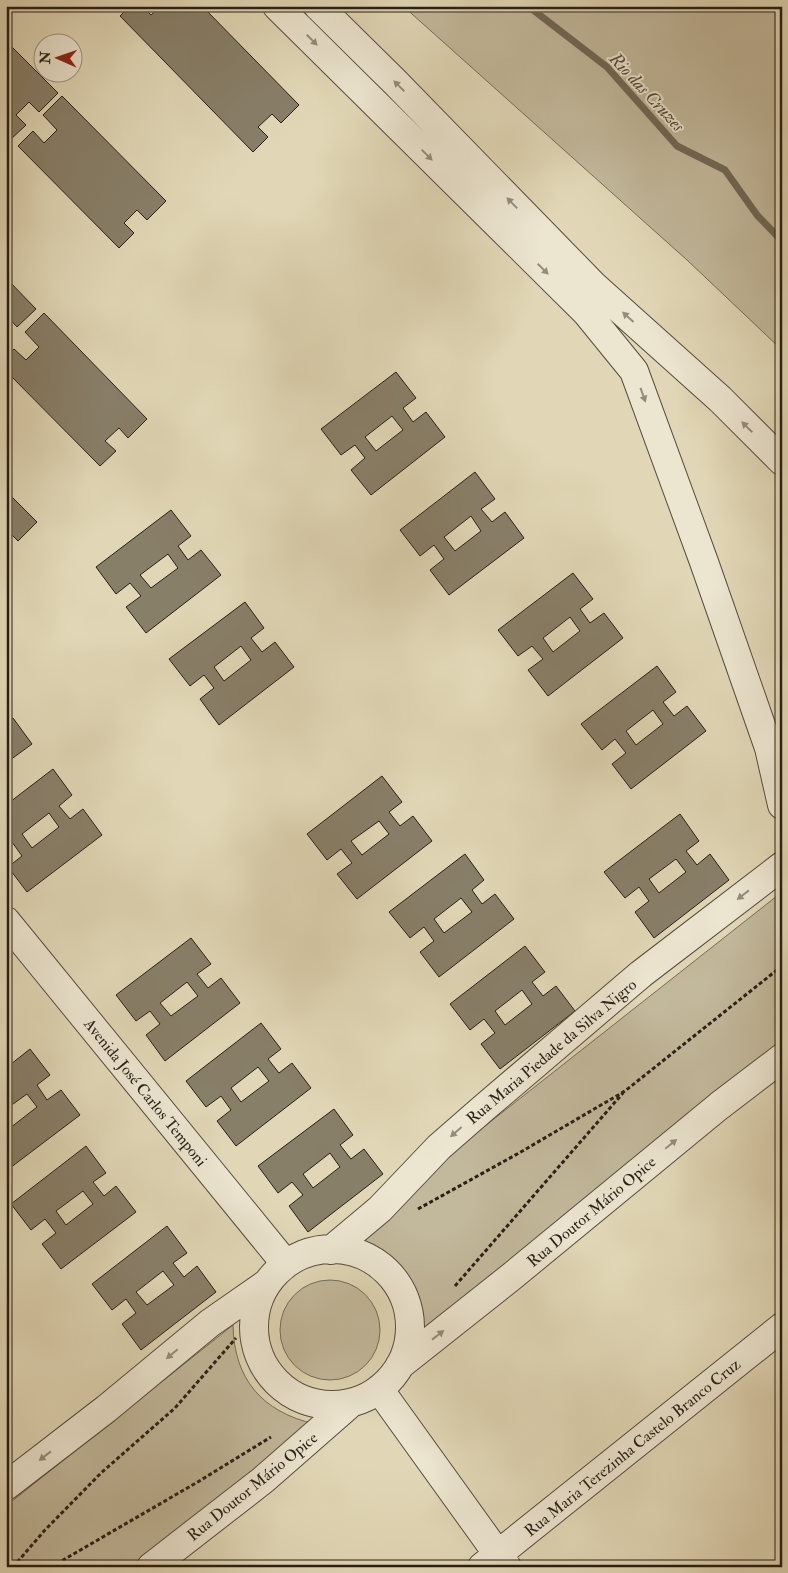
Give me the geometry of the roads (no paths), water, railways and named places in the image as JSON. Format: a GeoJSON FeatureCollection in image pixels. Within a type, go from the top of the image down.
{"type":"FeatureCollection","features":[{"type":"Feature","properties":{"kind":"street"},"geometry":{"type":"LineString","coordinates":[[277,6],[586,312],[634,371],[770,748],[782,806]]}},
{"type":"Feature","properties":{"kind":"street"},"geometry":{"type":"LineString","coordinates":[[318,6],[594,286],[720,399],[782,461]]}},
{"type":"Feature","properties":{"kind":"street","name":"Rua Maria Piedade da Silva Nigro"},"geometry":{"type":"LineString","coordinates":[[332,1250],[380,1209],[439,1147],[627,986],[782,866]]}},
{"type":"Feature","properties":{"kind":"street","name":"Avenida José Carlos Temponi"},"geometry":{"type":"LineString","coordinates":[[6,921],[14,949],[285,1263]]}},
{"type":"Feature","properties":{"kind":"street","name":"Rua Doutor Mário Opice"},"geometry":{"type":"LineString","coordinates":[[400,1365],[511,1277],[719,1106],[782,1058]]}},
{"type":"Feature","properties":{"kind":"street"},"geometry":{"type":"LineString","coordinates":[[6,1486],[106,1409],[210,1323],[266,1284],[285,1263],[310,1251],[332,1250],[368,1256],[393,1277],[408,1306],[409,1339],[400,1365],[379,1389],[351,1403],[322,1405],[293,1395],[270,1375],[256,1348],[254,1317],[266,1284]]}},
{"type":"Feature","properties":{"kind":"street","name":"Rua Maria Terezinha Castelo Branco Cruz"},"geometry":{"type":"LineString","coordinates":[[495,1563],[782,1327]]}},
{"type":"Feature","properties":{"kind":"street"},"geometry":{"type":"LineString","coordinates":[[379,1389],[495,1563]]}},
{"type":"Feature","properties":{"kind":"street","name":"Rua Doutor Mário Opice"},"geometry":{"type":"LineString","coordinates":[[151,1567],[263,1480],[351,1403]]}},
{"type":"Feature","properties":{"kind":"waterway","name":"Rio das Cruzes"},"geometry":{"type":"LineString","coordinates":[[528,6],[607,67],[677,146],[725,170],[757,215],[782,241]]}}]}
